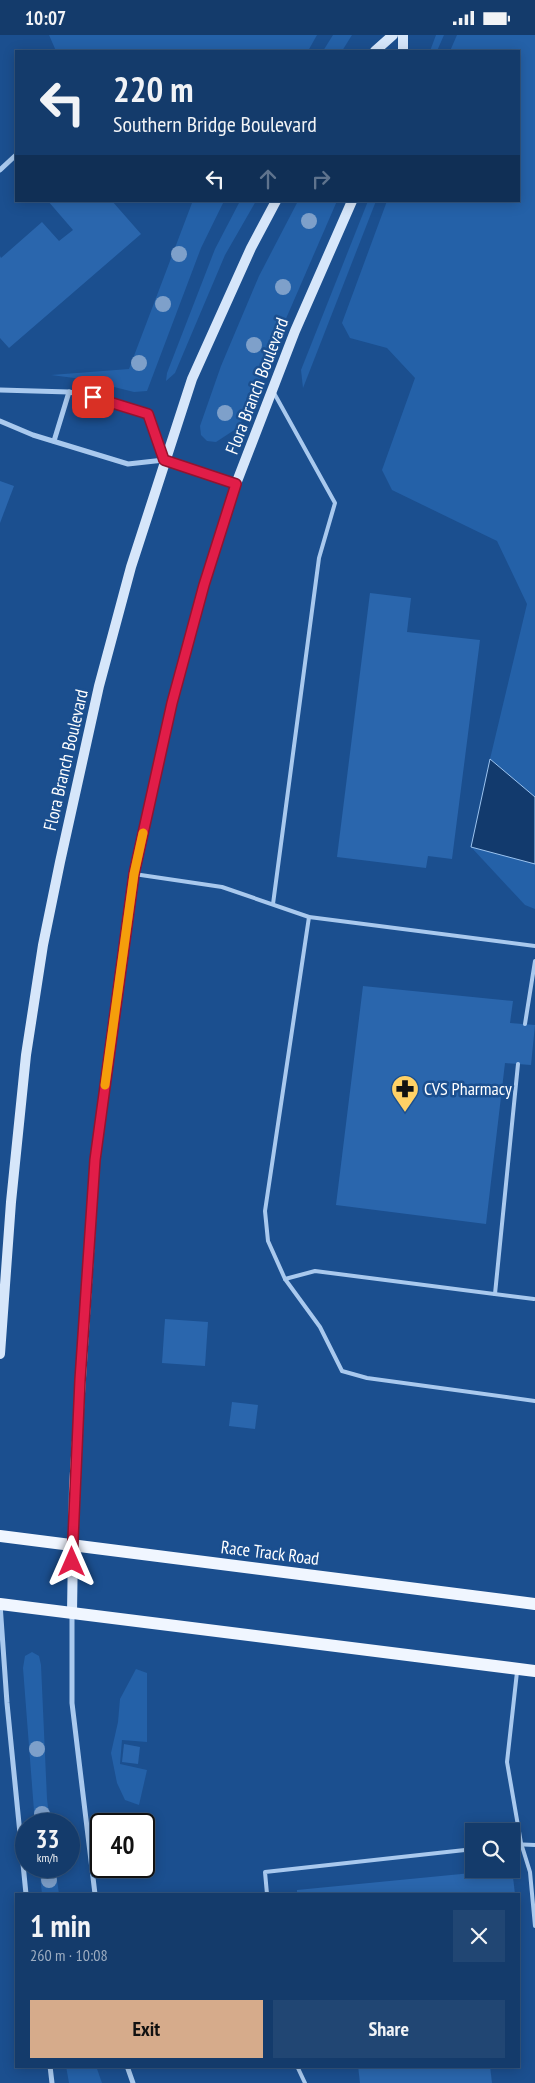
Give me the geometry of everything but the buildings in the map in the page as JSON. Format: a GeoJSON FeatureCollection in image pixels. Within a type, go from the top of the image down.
{"type":"FeatureCollection","features":[{"type":"Feature","properties":{"kind":"main road","name":"Race Track Road"},"geometry":{"type":"LineString","coordinates":[[0,1536],[535,1604]]}},
{"type":"Feature","properties":{"kind":"main road"},"geometry":{"type":"LineString","coordinates":[[0,1603],[535,1671]]}},
{"type":"Feature","properties":{"kind":"street"},"geometry":{"type":"LineString","coordinates":[[376,50],[393,35]]}},
{"type":"Feature","properties":{"kind":"street"},"geometry":{"type":"LineString","coordinates":[[403,35],[403,50]]}},
{"type":"Feature","properties":{"kind":"street"},"geometry":{"type":"LineString","coordinates":[[0,170],[15,156]]}},
{"type":"Feature","properties":{"kind":"street","name":"Flora Branch Boulevard"},"geometry":{"type":"LineString","coordinates":[[0,1354],[11,1202],[26,1055],[43,945],[99,686],[131,567],[164,460],[192,379],[250,248],[275,202]]}},
{"type":"Feature","properties":{"kind":"street","name":"Flora Branch Boulevard"},"geometry":{"type":"LineString","coordinates":[[95,1893],[72,1703],[72,1545],[80,1380],[95,1160],[134,874],[172,703],[204,585],[236,484],[295,331],[352,202]]}},
{"type":"Feature","properties":{"kind":"street"},"geometry":{"type":"LineString","coordinates":[[0,390],[68,392],[93,397],[148,414],[164,460]]}},
{"type":"Feature","properties":{"kind":"street"},"geometry":{"type":"LineString","coordinates":[[54,441],[68,392]]}},
{"type":"Feature","properties":{"kind":"street"},"geometry":{"type":"LineString","coordinates":[[0,421],[33,435],[128,464],[164,460],[236,484]]}},
{"type":"Feature","properties":{"kind":"street"},"geometry":{"type":"LineString","coordinates":[[0,1603],[7,1703],[26,1893]]}},
{"type":"Feature","properties":{"kind":"street"},"geometry":{"type":"LineString","coordinates":[[50,2068],[52,2083]]}},
{"type":"Feature","properties":{"kind":"street"},"geometry":{"type":"LineString","coordinates":[[128,2068],[134,2083]]}},
{"type":"Feature","properties":{"kind":"lane"},"geometry":{"type":"LineString","coordinates":[[272,389],[335,503],[320,558],[273,905]]}},
{"type":"Feature","properties":{"kind":"lane"},"geometry":{"type":"LineString","coordinates":[[134,874],[222,887],[309,917],[535,946]]}},
{"type":"Feature","properties":{"kind":"lane"},"geometry":{"type":"LineString","coordinates":[[309,917],[265,1211],[268,1241],[285,1279],[320,1327],[342,1371],[367,1378],[535,1401]]}},
{"type":"Feature","properties":{"kind":"lane"},"geometry":{"type":"LineString","coordinates":[[525,1024],[535,961]]}},
{"type":"Feature","properties":{"kind":"lane"},"geometry":{"type":"LineString","coordinates":[[495,1294],[518,1064]]}},
{"type":"Feature","properties":{"kind":"lane"},"geometry":{"type":"LineString","coordinates":[[285,1279],[315,1271],[535,1299],[535,1295]]}},
{"type":"Feature","properties":{"kind":"lane"},"geometry":{"type":"LineString","coordinates":[[517,1669],[507,1762],[521,1843],[530,1872],[535,1926]]}},
{"type":"Feature","properties":{"kind":"lane"},"geometry":{"type":"LineString","coordinates":[[521,1843],[535,1845]]}},
{"type":"Feature","properties":{"kind":"lane"},"geometry":{"type":"LineString","coordinates":[[267,1893],[265,1872],[465,1850]]}},
{"type":"Feature","properties":{"kind":"lane"},"geometry":{"type":"LineString","coordinates":[[298,2068],[305,2083]]}},
{"type":"Feature","properties":{"kind":"shaded area"},"geometry":{"type":"Polygon","coordinates":[[[49,35],[317,35],[309,50],[56,50],[49,35]]]}},
{"type":"Feature","properties":{"kind":"shaded area"},"geometry":{"type":"Polygon","coordinates":[[[333,35],[352,35],[343,50],[324,50],[333,35]]]}},
{"type":"Feature","properties":{"kind":"shaded area"},"geometry":{"type":"Polygon","coordinates":[[[436,35],[444,35],[437,50],[430,50],[436,35]]]}},
{"type":"Feature","properties":{"kind":"shaded area"},"geometry":{"type":"Polygon","coordinates":[[[457,35],[535,35],[535,797],[490,759],[527,604],[497,541],[392,490],[382,470],[415,378],[387,348],[350,338],[342,323],[387,202],[520,202],[520,50],[450,50],[457,35]]]}},
{"type":"Feature","properties":{"kind":"shaded area"},"geometry":{"type":"Polygon","coordinates":[[[224,202],[201,248],[147,391],[134,392],[82,379],[51,375],[129,369],[192,203],[224,202]]]}},
{"type":"Feature","properties":{"kind":"shaded area"},"geometry":{"type":"Polygon","coordinates":[[[239,202],[255,202],[225,255],[175,373],[166,381],[167,373],[215,249],[239,202]]]}},
{"type":"Feature","properties":{"kind":"shaded area"},"geometry":{"type":"Polygon","coordinates":[[[297,202],[337,202],[239,427],[216,442],[207,441],[201,435],[200,426],[221,366],[259,276],[297,202]]]}},
{"type":"Feature","properties":{"kind":"shaded area"},"geometry":{"type":"Polygon","coordinates":[[[368,202],[376,202],[303,388],[301,370],[368,202]]]}},
{"type":"Feature","properties":{"kind":"shaded area"},"geometry":{"type":"Polygon","coordinates":[[[490,759],[535,797],[535,864],[471,847],[490,759]]]}},
{"type":"Feature","properties":{"kind":"shaded area"},"geometry":{"type":"Polygon","coordinates":[[[471,847],[535,864],[535,909],[525,905],[471,847]]]}},
{"type":"Feature","properties":{"kind":"shaded area"},"geometry":{"type":"Polygon","coordinates":[[[32,1652],[39,1656],[41,1665],[49,1813],[34,1813],[23,1668],[25,1656],[32,1652]]]}},
{"type":"Feature","properties":{"kind":"shaded area"},"geometry":{"type":"Polygon","coordinates":[[[136,1669],[147,1673],[147,1742],[122,1740],[120,1764],[147,1770],[139,1805],[125,1800],[117,1783],[111,1753],[118,1722],[120,1699],[136,1669]]]}},
{"type":"Feature","properties":{"kind":"shaded area"},"geometry":{"type":"Polygon","coordinates":[[[40,1878],[57,1878],[59,1893],[42,1893],[40,1878]]]}},
{"type":"Feature","properties":{"kind":"shaded area"},"geometry":{"type":"Polygon","coordinates":[[[66,2068],[97,2068],[102,2083],[69,2083],[66,2068]]]}},
{"type":"Feature","properties":{"kind":"slow traffic"},"geometry":{"type":"LineString","coordinates":[[105,1085],[134,874],[143,833]]}},
{"type":"Feature","properties":{"kind":"place","name":"CVS Pharmacy"},"geometry":{"type":"Point","coordinates":[405,1113]}},
{"type":"Feature","properties":{"kind":"route"},"geometry":{"type":"LineString","coordinates":[[72,1562],[80,1380],[95,1160],[134,874],[172,703],[204,585],[236,484],[164,460],[148,414],[93,397]]}}]}
